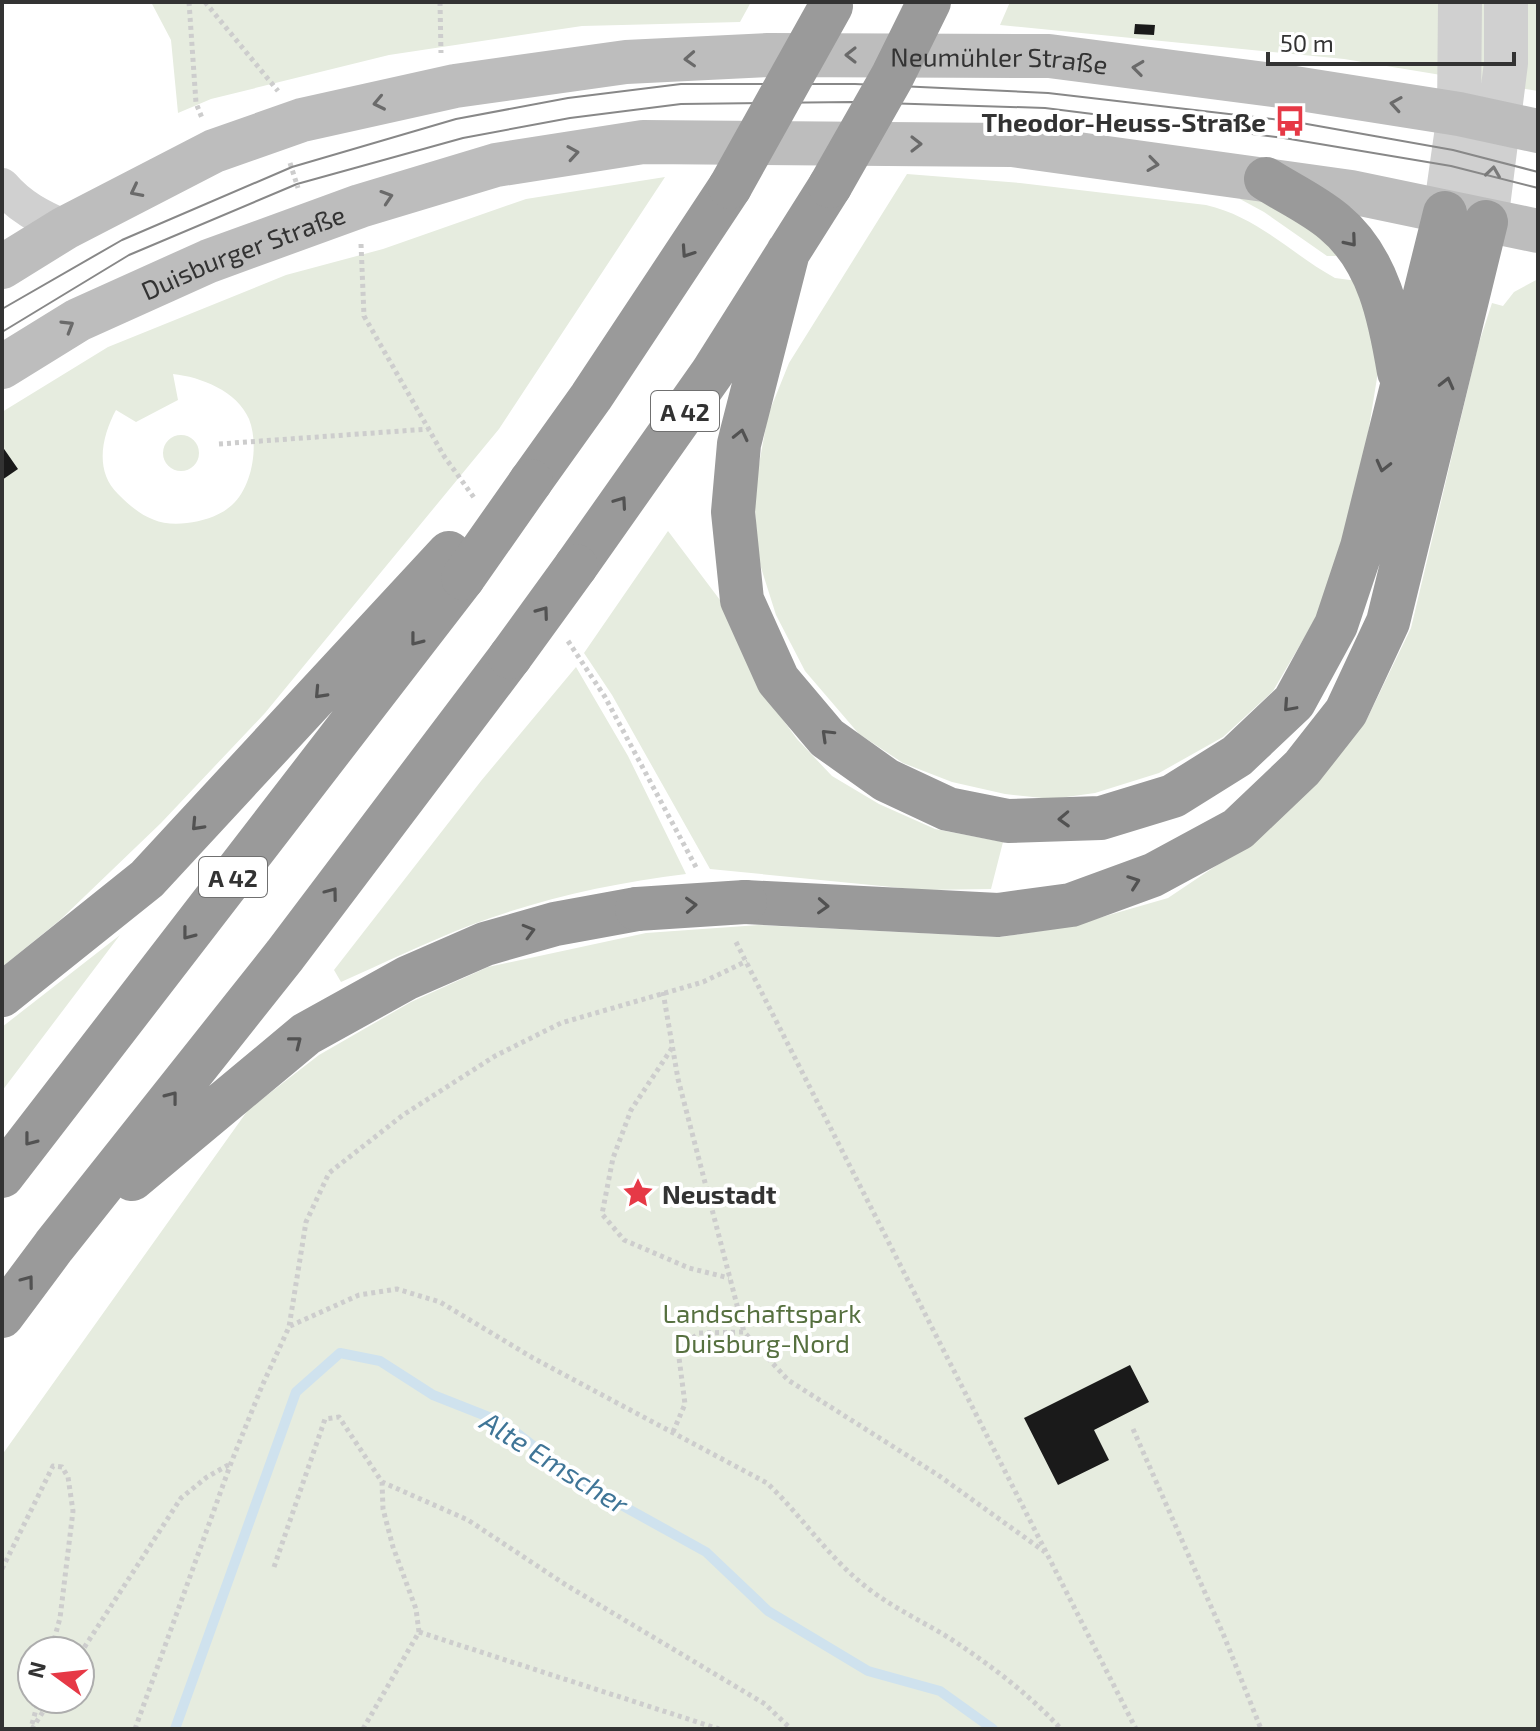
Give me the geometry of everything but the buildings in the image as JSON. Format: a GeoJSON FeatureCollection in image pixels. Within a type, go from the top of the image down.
{"type":"FeatureCollection","features":[{"type":"Feature","properties":{"kind":"highway","name":"A 42"},"geometry":{"type":"LineString","coordinates":[[2,1316],[285,955],[576,566],[712,373],[830,186],[892,77],[929,2]]}},
{"type":"Feature","properties":{"kind":"highway","name":"A 42"},"geometry":{"type":"LineString","coordinates":[[2,1176],[456,566],[591,397],[730,187],[832,4]]}},
{"type":"Feature","properties":{"kind":"highway"},"geometry":{"type":"LineString","coordinates":[[1266,179],[1335,222],[1368,262],[1391,320],[1402,390]]}},
{"type":"Feature","properties":{"kind":"highway"},"geometry":{"type":"LineString","coordinates":[[788,252],[739,444],[733,512],[742,600],[778,680],[827,738],[886,780],[948,809],[1008,821],[1101,818],[1173,796],[1237,756],[1294,702],[1336,625],[1362,547],[1445,213]]}},
{"type":"Feature","properties":{"kind":"highway"},"geometry":{"type":"LineString","coordinates":[[54,1246],[306,1034],[407,978],[485,944],[555,924],[637,909],[745,902],[998,915],[1071,905],[1153,875],[1238,829],[1302,768],[1346,712],[1388,622],[1486,222]]}},
{"type":"Feature","properties":{"kind":"highway"},"geometry":{"type":"LineString","coordinates":[[2,995],[147,879],[456,566]]}},
{"type":"Feature","properties":{"kind":"main road","name":"Neumühler Straße"},"geometry":{"type":"LineString","coordinates":[[450,87],[626,62],[673,59],[768,55],[1049,56],[1288,87],[1499,123]]}},
{"type":"Feature","properties":{"kind":"main road"},"geometry":{"type":"LineString","coordinates":[[2,267],[65,228],[214,151],[302,120],[450,87]]}},
{"type":"Feature","properties":{"kind":"main road","name":"Duisburger Straße"},"geometry":{"type":"LineString","coordinates":[[2,367],[78,320],[209,261],[360,206],[496,165],[643,142],[1012,145],[1266,179]]}},
{"type":"Feature","properties":{"kind":"main road"},"geometry":{"type":"LineString","coordinates":[[1266,179],[1351,192],[1538,231]]}},
{"type":"Feature","properties":{"kind":"street"},"geometry":{"type":"LineString","coordinates":[[1445,213],[1499,123],[1460,2]]}},
{"type":"Feature","properties":{"kind":"street"},"geometry":{"type":"LineString","coordinates":[[1486,222],[1506,63],[1506,2]]}},
{"type":"Feature","properties":{"kind":"street"},"geometry":{"type":"LineString","coordinates":[[2,186],[16,202],[65,228]]}},
{"type":"Feature","properties":{"kind":"path"},"geometry":{"type":"LineString","coordinates":[[189,2],[196,103],[214,151]]}},
{"type":"Feature","properties":{"kind":"path"},"geometry":{"type":"LineString","coordinates":[[205,2],[302,120]]}},
{"type":"Feature","properties":{"kind":"path"},"geometry":{"type":"LineString","coordinates":[[440,2],[440,47],[450,87]]}},
{"type":"Feature","properties":{"kind":"path"},"geometry":{"type":"LineString","coordinates":[[219,444],[429,429]]}},
{"type":"Feature","properties":{"kind":"path"},"geometry":{"type":"LineString","coordinates":[[135,1729],[231,1463],[289,1327],[306,1222],[329,1173],[403,1115],[495,1056],[561,1023],[703,982],[747,961],[1136,1729]]}},
{"type":"Feature","properties":{"kind":"path"},"geometry":{"type":"LineString","coordinates":[[663,992],[672,1048],[744,1332],[788,1380],[938,1475],[1046,1553]]}},
{"type":"Feature","properties":{"kind":"path"},"geometry":{"type":"LineString","coordinates":[[672,1048],[631,1110],[613,1158],[602,1214],[624,1240],[689,1268],[730,1278]]}},
{"type":"Feature","properties":{"kind":"path"},"geometry":{"type":"LineString","coordinates":[[289,1327],[359,1295],[397,1289],[440,1302],[533,1358],[767,1483],[795,1509],[822,1545],[870,1590],[956,1643],[1012,1683],[1061,1729]]}},
{"type":"Feature","properties":{"kind":"path"},"geometry":{"type":"LineString","coordinates":[[673,1432],[685,1404],[678,1350],[699,1333],[744,1332]]}},
{"type":"Feature","properties":{"kind":"path"},"geometry":{"type":"LineString","coordinates":[[274,1567],[325,1419],[339,1417],[382,1482],[383,1509],[393,1547],[416,1609],[419,1632],[363,1729]]}},
{"type":"Feature","properties":{"kind":"path"},"geometry":{"type":"LineString","coordinates":[[1133,1429],[1224,1636],[1261,1729]]}},
{"type":"Feature","properties":{"kind":"path"},"geometry":{"type":"LineString","coordinates":[[92,1635],[181,1498],[231,1463]]}},
{"type":"Feature","properties":{"kind":"path"},"geometry":{"type":"LineString","coordinates":[[2,1569],[53,1466],[62,1467],[68,1477],[73,1511],[55,1635]]}},
{"type":"Feature","properties":{"kind":"path"},"geometry":{"type":"LineString","coordinates":[[382,1482],[468,1520],[566,1585],[765,1704],[791,1729]]}},
{"type":"Feature","properties":{"kind":"path"},"geometry":{"type":"LineString","coordinates":[[419,1632],[719,1729]]}},
{"type":"Feature","properties":{"kind":"green space"},"geometry":{"type":"Polygon","coordinates":[[[151,2],[751,2],[740,22],[582,26],[389,55],[211,99],[178,113],[171,40],[151,2]]]}},
{"type":"Feature","properties":{"kind":"green space"},"geometry":{"type":"Polygon","coordinates":[[[1010,2],[1538,2],[1538,91],[1344,59],[1000,25],[1010,2]]]}},
{"type":"Feature","properties":{"kind":"green space"},"geometry":{"type":"Polygon","coordinates":[[[907,174],[1020,183],[1206,205],[1258,227],[1335,278],[1350,280],[1363,277],[1379,332],[1377,378],[1364,458],[1345,542],[1317,616],[1273,691],[1223,737],[1159,773],[1095,793],[1052,799],[1005,794],[952,782],[903,763],[859,734],[805,671],[776,615],[758,558],[754,492],[768,415],[789,363],[907,174]]]}},
{"type":"Feature","properties":{"kind":"green space"},"geometry":{"type":"Polygon","coordinates":[[[665,177],[499,429],[265,713],[161,823],[60,920],[2,967],[2,412],[108,347],[286,275],[383,249],[526,199],[665,177]],[[173,374],[178,400],[136,422],[116,410],[107,431],[103,453],[106,475],[118,494],[149,518],[176,524],[217,515],[232,505],[245,487],[254,452],[249,419],[236,401],[217,387],[173,374]]]}},
{"type":"Feature","properties":{"kind":"green space"},"geometry":{"type":"Polygon","coordinates":[[[1240,196],[1262,200],[1312,221],[1337,256],[1327,256],[1240,199],[1240,196]]]}},
{"type":"Feature","properties":{"kind":"green space","name":"Landschaftspark Duisburg-Nord"},"geometry":{"type":"Polygon","coordinates":[[[1538,279],[1538,1729],[2,1729],[2,1455],[248,1110],[319,1055],[411,1002],[488,967],[646,933],[759,925],[1001,937],[1071,926],[1168,898],[1253,841],[1366,721],[1411,628],[1478,346],[1492,303],[1503,306],[1514,292],[1538,279]]]}},
{"type":"Feature","properties":{"kind":"green space"},"geometry":{"type":"Polygon","coordinates":[[[181,435],[194,440],[199,453],[194,466],[181,471],[168,466],[163,453],[168,440],[181,435]]]}},
{"type":"Feature","properties":{"kind":"green space"},"geometry":{"type":"Polygon","coordinates":[[[668,531],[720,600],[762,691],[797,739],[832,776],[879,804],[935,829],[1003,842],[991,889],[922,890],[710,869],[612,695],[584,653],[668,531]]]}},
{"type":"Feature","properties":{"kind":"green space"},"geometry":{"type":"Polygon","coordinates":[[[576,667],[628,756],[686,874],[604,887],[523,907],[455,932],[341,982],[334,970],[481,781],[576,667]]]}},
{"type":"Feature","properties":{"kind":"green space"},"geometry":{"type":"Polygon","coordinates":[[[120,935],[2,1091],[2,1027],[120,935]]]}},
{"type":"Feature","properties":{"kind":"waterway","name":"Alte Emscher"},"geometry":{"type":"LineString","coordinates":[[175,1729],[296,1392],[340,1353],[380,1361],[433,1395],[504,1423],[578,1481],[706,1552],[768,1611],[868,1671],[940,1691],[993,1729]]}},
{"type":"Feature","properties":{"kind":"tram line"},"geometry":{"type":"LineString","coordinates":[[2,309],[122,240],[292,167],[456,119],[568,98],[681,84],[855,84],[1048,93],[1290,121],[1453,150],[1538,172]]}},
{"type":"Feature","properties":{"kind":"tram line"},"geometry":{"type":"LineString","coordinates":[[2,332],[129,255],[297,184],[463,138],[570,118],[681,104],[851,102],[1045,108],[1284,138],[1451,166],[1538,188]]}},
{"type":"Feature","properties":{"kind":"place","name":"Theodor-Heuss-Straße"},"geometry":{"type":"Point","coordinates":[1290,121]}},
{"type":"Feature","properties":{"kind":"place","name":"Neustadt"},"geometry":{"type":"Point","coordinates":[638,1193]}}]}
